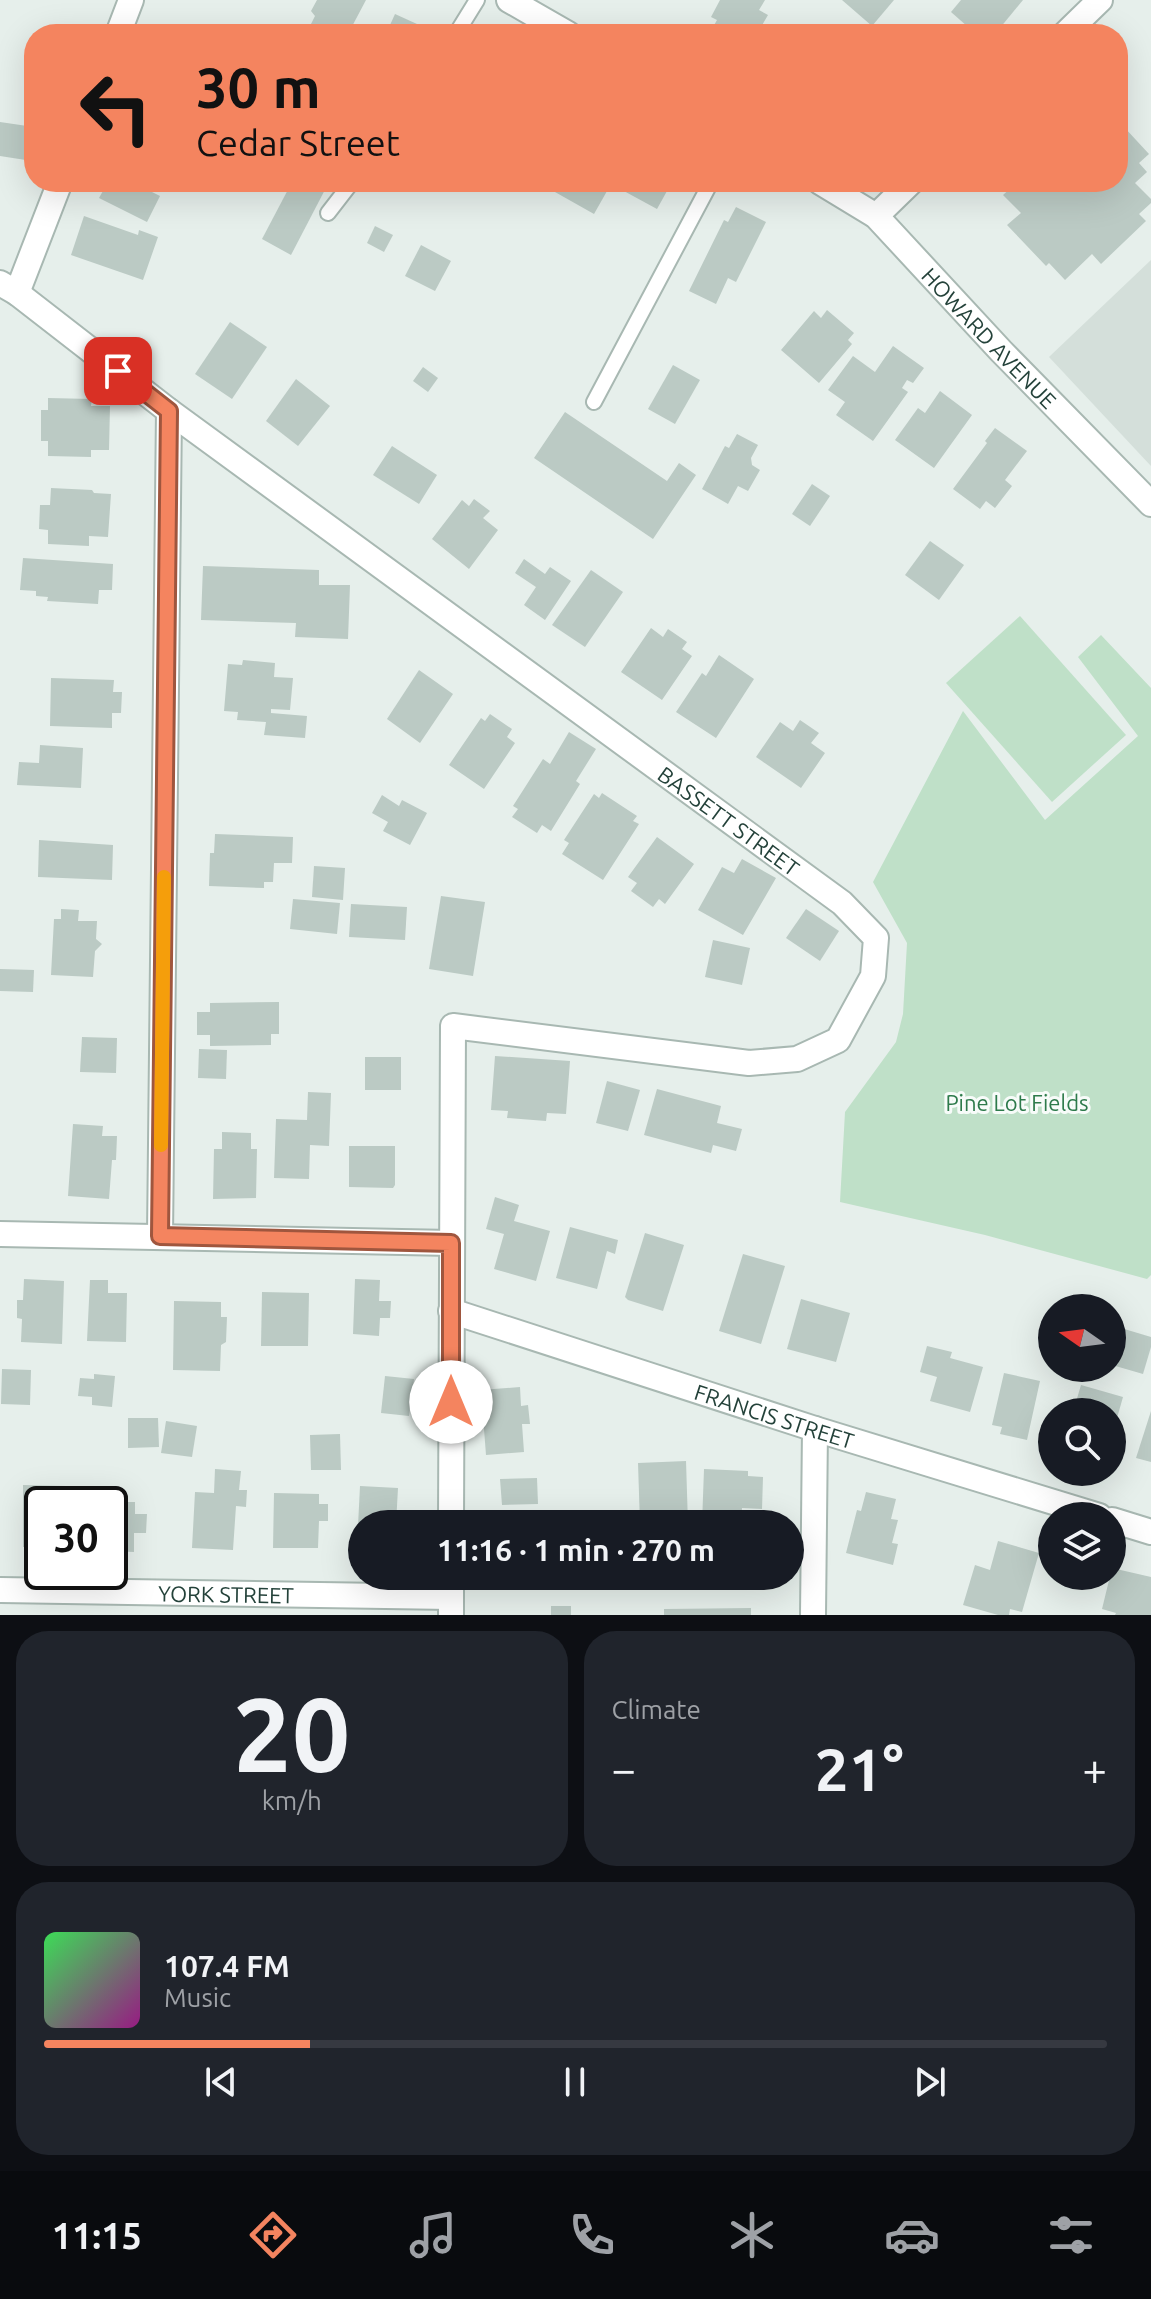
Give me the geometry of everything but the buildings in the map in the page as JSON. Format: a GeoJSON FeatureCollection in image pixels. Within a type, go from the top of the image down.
{"type":"FeatureCollection","features":[{"type":"Feature","properties":{"kind":"street"},"geometry":{"type":"LineString","coordinates":[[122,24],[131,0]]}},
{"type":"Feature","properties":{"kind":"street"},"geometry":{"type":"LineString","coordinates":[[509,0],[551,24]]}},
{"type":"Feature","properties":{"kind":"street"},"geometry":{"type":"LineString","coordinates":[[1075,24],[1100,0]]}},
{"type":"Feature","properties":{"kind":"street"},"geometry":{"type":"LineString","coordinates":[[9,288],[55,192]]}},
{"type":"Feature","properties":{"kind":"street","name":"HOWARD AVENUE"},"geometry":{"type":"LineString","coordinates":[[836,192],[876,216],[1001,351],[1151,504]]}},
{"type":"Feature","properties":{"kind":"street"},"geometry":{"type":"LineString","coordinates":[[876,216],[901,192]]}},
{"type":"Feature","properties":{"kind":"street","name":"BASSETT STREET"},"geometry":{"type":"LineString","coordinates":[[9,288],[169,411],[830,894],[876,938],[873,976],[838,1040],[797,1059],[749,1063],[453,1026],[451,1243]]}},
{"type":"Feature","properties":{"kind":"street"},"geometry":{"type":"LineString","coordinates":[[160,1236],[169,411]]}},
{"type":"Feature","properties":{"kind":"street"},"geometry":{"type":"LineString","coordinates":[[0,1234],[451,1243],[451,1510]]}},
{"type":"Feature","properties":{"kind":"street","name":"FRANCIS STREET"},"geometry":{"type":"LineString","coordinates":[[451,1311],[815,1429],[1053,1502]]}},
{"type":"Feature","properties":{"kind":"street"},"geometry":{"type":"LineString","coordinates":[[813,1615],[815,1429]]}},
{"type":"Feature","properties":{"kind":"street"},"geometry":{"type":"LineString","coordinates":[[1126,1524],[1151,1532]]}},
{"type":"Feature","properties":{"kind":"street","name":"YORK STREET"},"geometry":{"type":"LineString","coordinates":[[0,1590],[451,1596]]}},
{"type":"Feature","properties":{"kind":"lane"},"geometry":{"type":"LineString","coordinates":[[462,24],[477,0]]}},
{"type":"Feature","properties":{"kind":"lane"},"geometry":{"type":"LineString","coordinates":[[328,213],[344,192]]}},
{"type":"Feature","properties":{"kind":"lane"},"geometry":{"type":"LineString","coordinates":[[594,402],[705,192]]}},
{"type":"Feature","properties":{"kind":"shaded area"},"geometry":{"type":"Polygon","coordinates":[[[1151,260],[1151,466],[1049,357],[1151,260]]]}},
{"type":"Feature","properties":{"kind":"green space"},"geometry":{"type":"Polygon","coordinates":[[[1020,616],[1126,735],[1052,802],[946,683],[1020,616]]]}},
{"type":"Feature","properties":{"kind":"green space","name":"Pine Lot Fields"},"geometry":{"type":"Polygon","coordinates":[[[1101,635],[1151,688],[1151,1275],[1147,1279],[985,1235],[840,1202],[845,1112],[896,1042],[903,1014],[907,943],[873,882],[963,711],[1045,820],[1138,736],[1078,657],[1101,635]]]}},
{"type":"Feature","properties":{"kind":"slow traffic"},"geometry":{"type":"LineString","coordinates":[[161,1145],[164,877]]}},
{"type":"Feature","properties":{"kind":"route"},"geometry":{"type":"LineString","coordinates":[[118,371],[169,411],[160,1236],[451,1243],[451,1402]]}}]}
